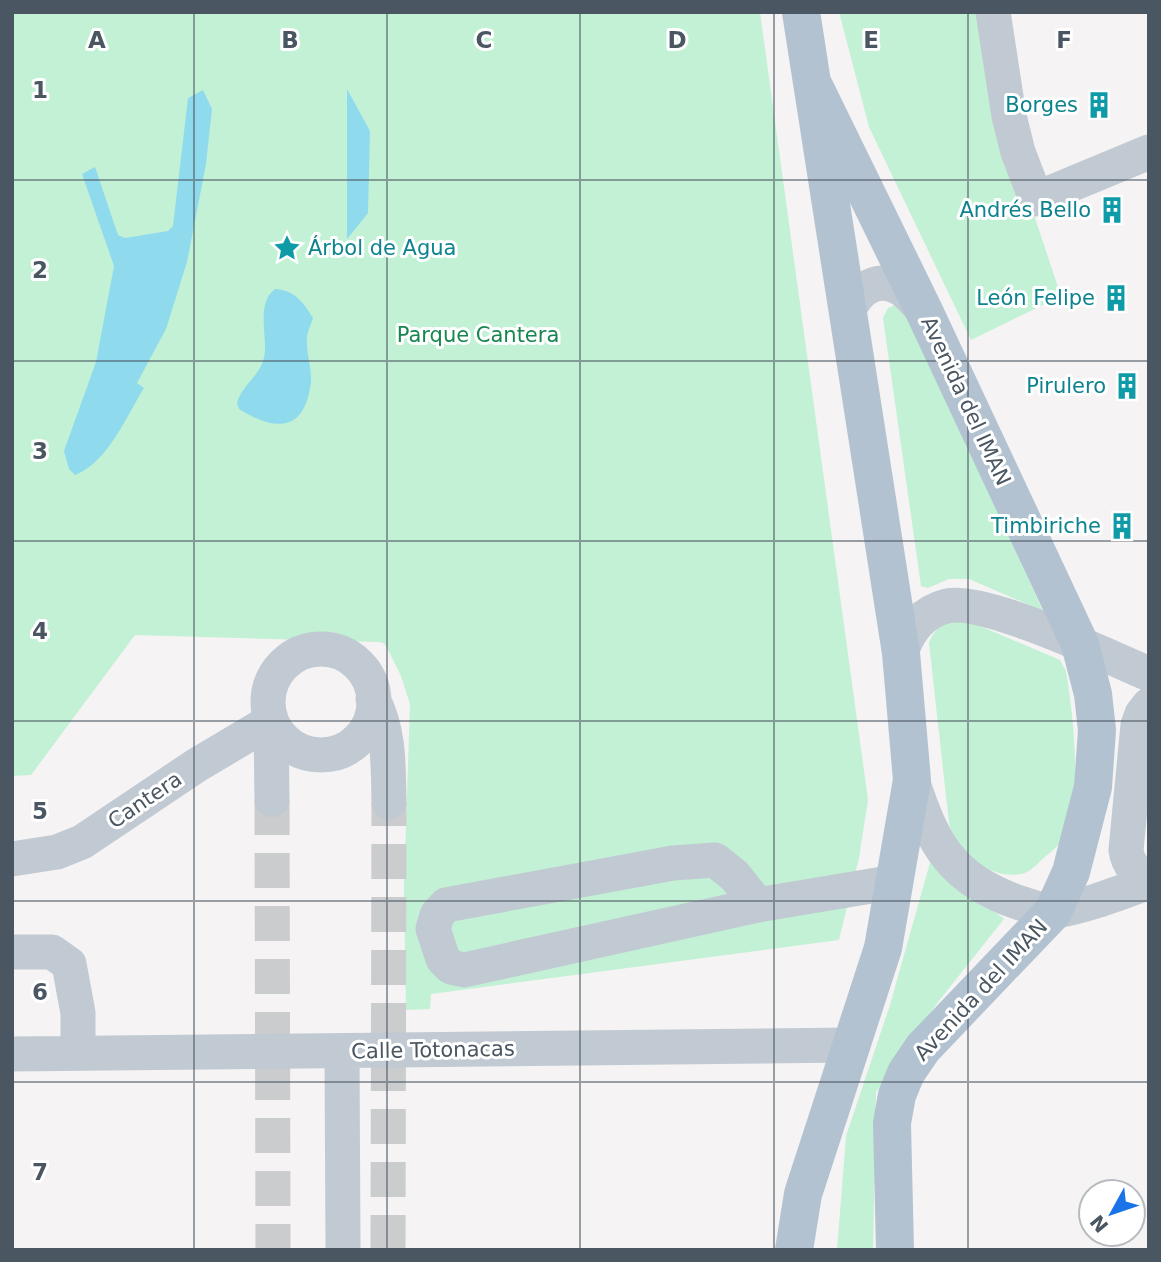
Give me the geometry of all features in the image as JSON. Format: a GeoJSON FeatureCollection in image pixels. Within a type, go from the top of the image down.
{"type":"FeatureCollection","features":[{"type":"Feature","properties":{"kind":"main road","name":"Avenida del IMAN"},"geometry":{"type":"LineString","coordinates":[[794,1250],[803,1194],[883,948],[912,780],[901,653],[801,12]]}},
{"type":"Feature","properties":{"kind":"main road","name":"Avenida del IMAN"},"geometry":{"type":"LineString","coordinates":[[812,82],[924,311],[1080,644],[1093,694],[1097,730],[1093,788],[1071,872],[1053,912],[923,1048],[906,1073],[897,1095],[892,1123],[895,1250]]}},
{"type":"Feature","properties":{"kind":"street"},"geometry":{"type":"LineString","coordinates":[[993,12],[1009,116],[1018,152],[1036,199],[1149,152]]}},
{"type":"Feature","properties":{"kind":"street"},"geometry":{"type":"LineString","coordinates":[[849,311],[858,293],[875,284],[885,283],[904,291],[924,311]]}},
{"type":"Feature","properties":{"kind":"street"},"geometry":{"type":"LineString","coordinates":[[901,653],[913,627],[923,618],[935,610],[960,604],[985,609],[1080,644],[1149,674]]}},
{"type":"Feature","properties":{"kind":"street"},"geometry":{"type":"LineString","coordinates":[[271,721],[292,747],[307,753],[332,753],[355,743],[366,730],[372,715],[370,682],[360,667],[346,656],[328,649],[310,650],[293,657],[279,669],[270,685],[268,703],[271,721],[272,800]]}},
{"type":"Feature","properties":{"kind":"street"},"geometry":{"type":"LineString","coordinates":[[373,699],[382,716],[387,741],[389,802]]}},
{"type":"Feature","properties":{"kind":"street"},"geometry":{"type":"LineString","coordinates":[[1149,705],[1138,725],[1126,850],[1133,868],[1149,881]]}},
{"type":"Feature","properties":{"kind":"street","name":"Cantera"},"geometry":{"type":"LineString","coordinates":[[12,859],[57,852],[82,842],[197,765],[271,721]]}},
{"type":"Feature","properties":{"kind":"street"},"geometry":{"type":"LineString","coordinates":[[912,780],[926,823],[938,845],[952,862],[975,881],[1003,897],[1053,912],[1149,881]]}},
{"type":"Feature","properties":{"kind":"street"},"geometry":{"type":"LineString","coordinates":[[758,905],[735,876],[715,860],[673,863],[446,905],[437,915],[433,929],[443,959],[451,967],[464,970],[758,905],[895,882]]}},
{"type":"Feature","properties":{"kind":"street"},"geometry":{"type":"LineString","coordinates":[[12,952],[52,952],[69,964],[78,1013],[78,1053]]}},
{"type":"Feature","properties":{"kind":"street","name":"Calle Totonacas"},"geometry":{"type":"LineString","coordinates":[[12,1054],[853,1045]]}},
{"type":"Feature","properties":{"kind":"street"},"geometry":{"type":"LineString","coordinates":[[342,1051],[343,1250]]}},
{"type":"Feature","properties":{"kind":"green space","name":"Parque Cantera"},"geometry":{"type":"Polygon","coordinates":[[[12,12],[760,12],[868,800],[859,858],[839,940],[431,994],[430,1009],[406,1010],[404,887],[410,704],[401,676],[385,644],[379,642],[135,635],[31,775],[12,776],[12,12]]]}},
{"type":"Feature","properties":{"kind":"green space"},"geometry":{"type":"Polygon","coordinates":[[[839,12],[990,12],[1011,146],[1061,296],[971,340],[869,127],[839,12]]]}},
{"type":"Feature","properties":{"kind":"green space"},"geometry":{"type":"Polygon","coordinates":[[[895,305],[908,316],[1043,611],[969,579],[949,579],[928,588],[921,586],[883,318],[888,308],[895,305]]]}},
{"type":"Feature","properties":{"kind":"green space"},"geometry":{"type":"Polygon","coordinates":[[[966,620],[1060,660],[1066,671],[1075,751],[1072,814],[1067,831],[1058,844],[1031,869],[1021,874],[998,873],[976,862],[959,844],[949,823],[929,643],[939,628],[966,620]]]}},
{"type":"Feature","properties":{"kind":"green space"},"geometry":{"type":"Polygon","coordinates":[[[931,859],[1004,919],[938,1002],[876,1092],[873,1250],[837,1250],[846,1136],[890,1005],[931,859]]]}},
{"type":"Feature","properties":{"kind":"water"},"geometry":{"type":"Polygon","coordinates":[[[347,89],[370,131],[368,213],[347,239],[347,89]]]}},
{"type":"Feature","properties":{"kind":"water"},"geometry":{"type":"Polygon","coordinates":[[[203,90],[212,109],[206,164],[187,262],[166,329],[137,383],[144,388],[115,438],[97,460],[75,475],[69,469],[64,451],[96,362],[114,266],[82,174],[95,167],[118,235],[125,238],[168,231],[173,226],[188,98],[203,90]]]}},
{"type":"Feature","properties":{"kind":"water"},"geometry":{"type":"Polygon","coordinates":[[[275,289],[298,298],[313,318],[307,338],[311,377],[308,398],[295,419],[276,424],[265,422],[239,409],[237,403],[261,367],[265,351],[264,309],[269,295],[275,289]]]}},
{"type":"Feature","properties":{"kind":"tunnel"},"geometry":{"type":"LineString","coordinates":[[272,800],[273,1250]]}},
{"type":"Feature","properties":{"kind":"tunnel"},"geometry":{"type":"LineString","coordinates":[[388,1250],[389,802]]}},
{"type":"Feature","properties":{"kind":"place","name":"Borges"},"geometry":{"type":"Point","coordinates":[1099,105]}},
{"type":"Feature","properties":{"kind":"place","name":"Andrés Bello"},"geometry":{"type":"Point","coordinates":[1112,210]}},
{"type":"Feature","properties":{"kind":"place","name":"Árbol de Agua"},"geometry":{"type":"Point","coordinates":[287,248]}},
{"type":"Feature","properties":{"kind":"place","name":"León Felipe"},"geometry":{"type":"Point","coordinates":[1116,298]}},
{"type":"Feature","properties":{"kind":"place","name":"Pirulero"},"geometry":{"type":"Point","coordinates":[1127,386]}},
{"type":"Feature","properties":{"kind":"place","name":"Timbiriche"},"geometry":{"type":"Point","coordinates":[1122,526]}}]}
